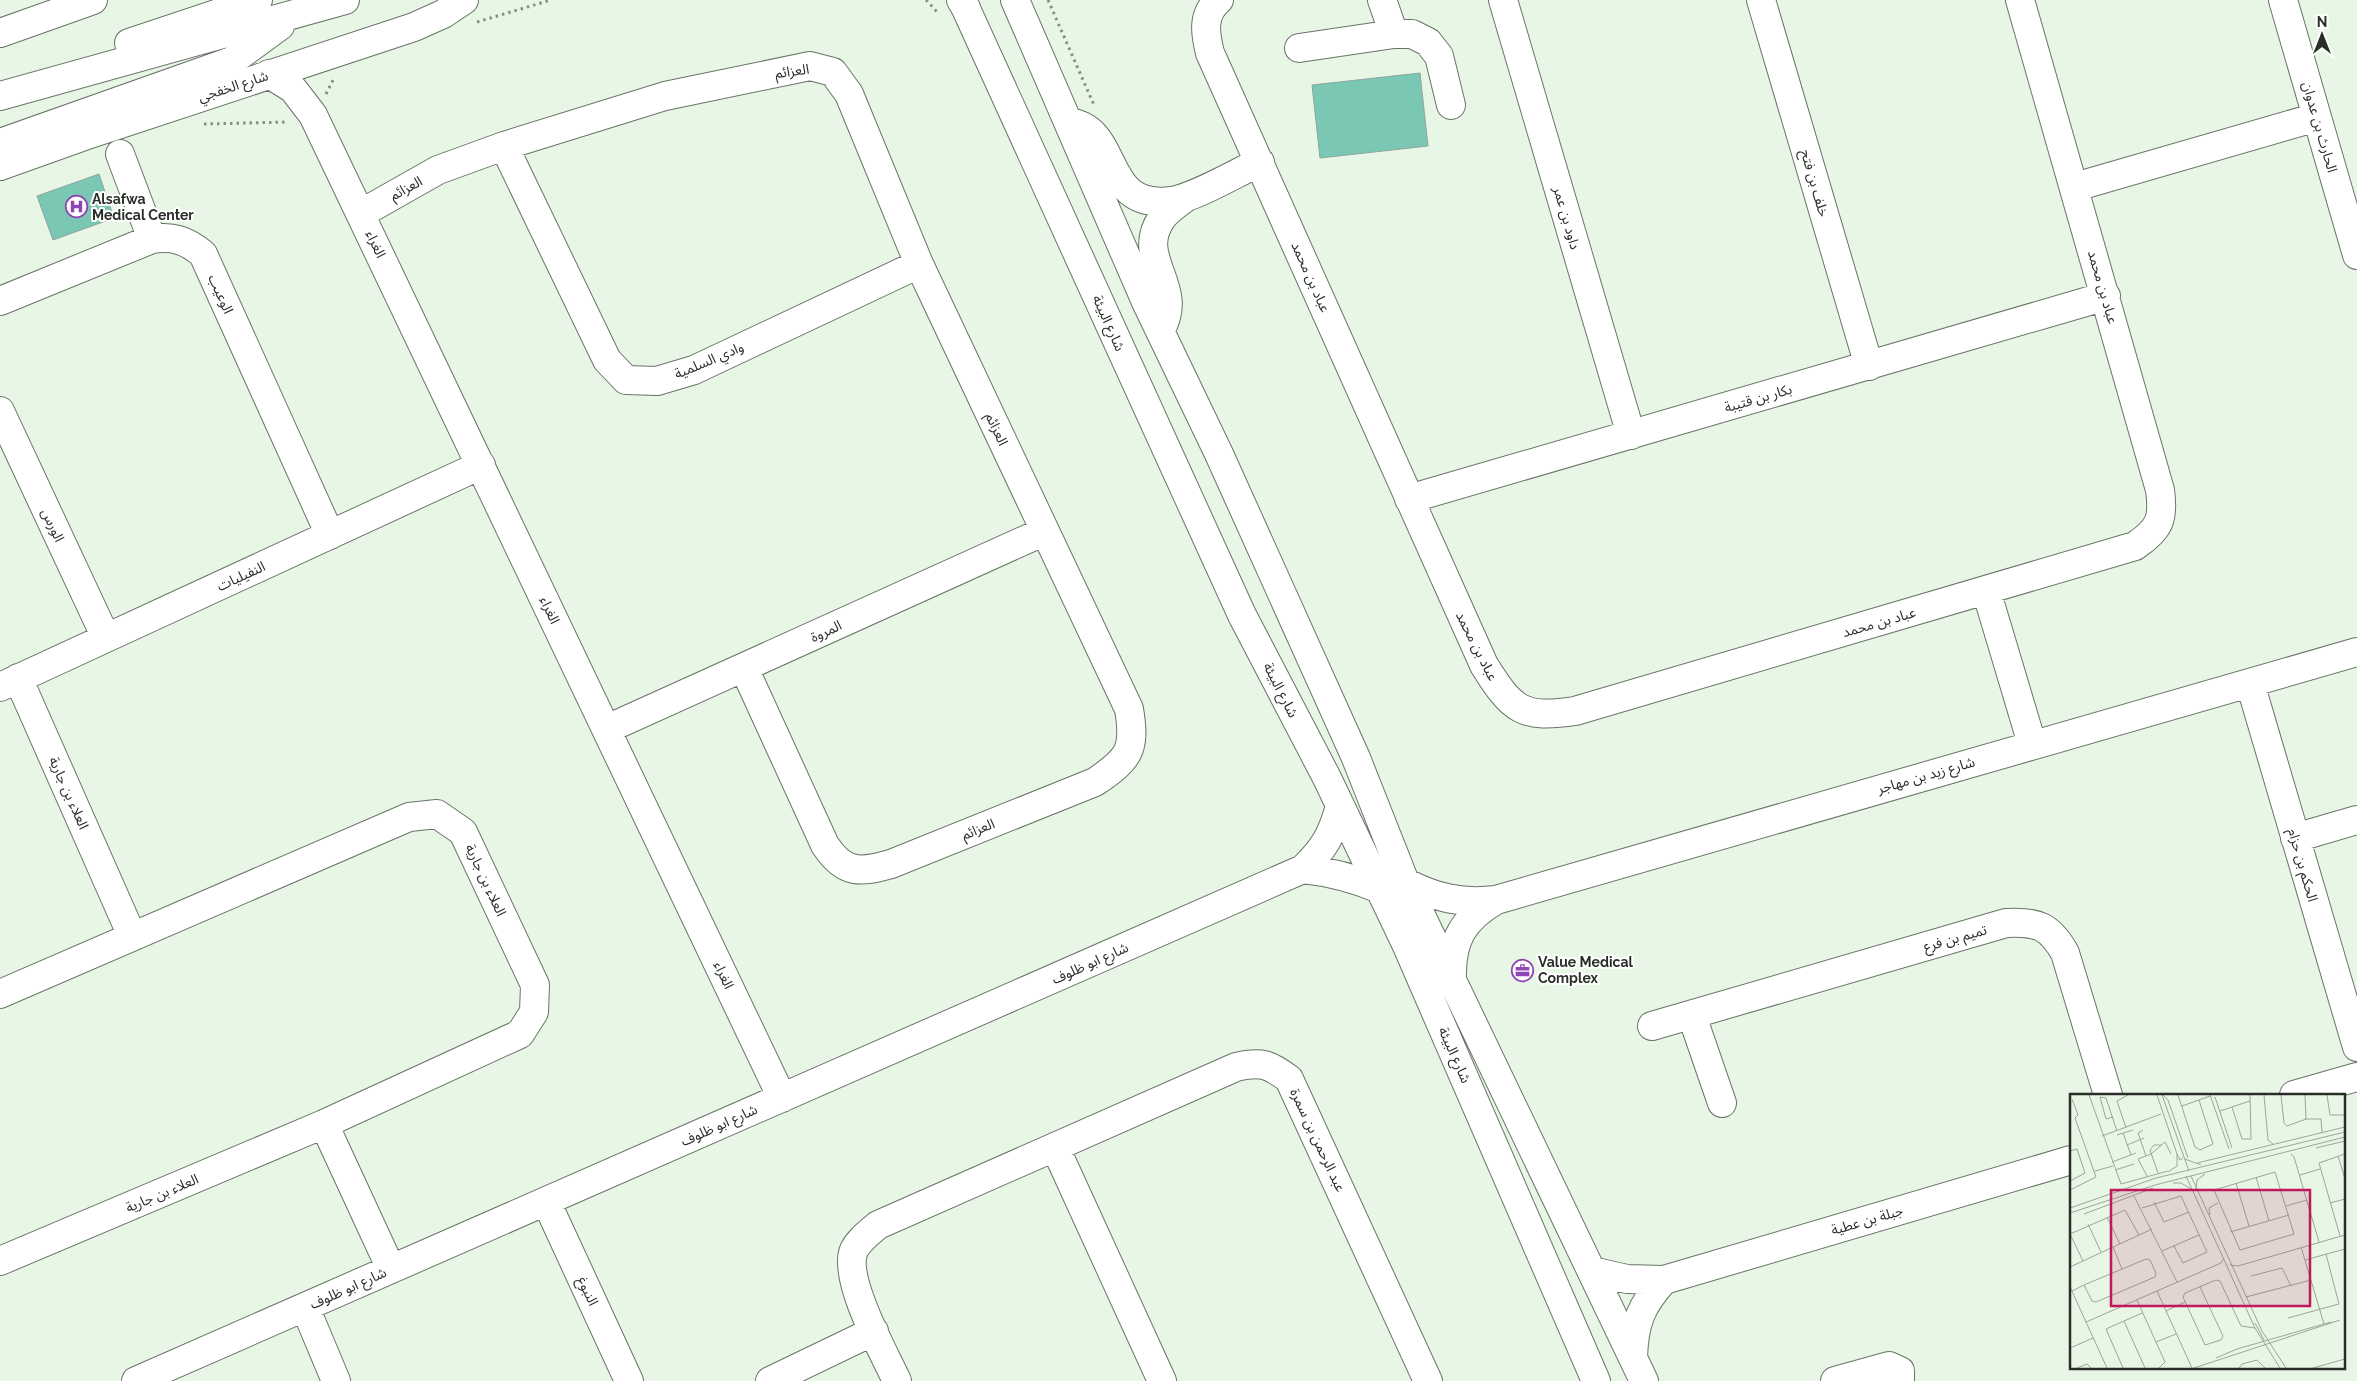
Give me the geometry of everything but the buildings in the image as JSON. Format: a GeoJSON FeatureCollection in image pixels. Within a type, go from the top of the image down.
{"type":"FeatureCollection","features":[{"type":"Feature","properties":{"kind":"main road"},"geometry":{"type":"LineString","coordinates":[[0,95],[72,61],[258,0]]}},
{"type":"Feature","properties":{"kind":"main road"},"geometry":{"type":"LineString","coordinates":[[0,95],[345,0]]}},
{"type":"Feature","properties":{"kind":"main road","name":"شارع الخفجي"},"geometry":{"type":"LineString","coordinates":[[0,166],[84,136],[414,27],[443,14],[464,0]]}},
{"type":"Feature","properties":{"kind":"main road","name":"شارع البيئة"},"geometry":{"type":"LineString","coordinates":[[1015,0],[1160,331],[1219,454],[1356,758],[1393,886],[1596,1381]]}},
{"type":"Feature","properties":{"kind":"main road","name":"عباد بن محمد"},"geometry":{"type":"LineString","coordinates":[[1219,0],[1212,6],[1206,20],[1206,35],[1210,53],[1484,666],[1491,678],[1510,701],[1525,711],[1545,715],[1575,710],[2135,546],[2151,535],[2159,524],[2162,509],[2160,490],[2075,187],[2020,0]]}},
{"type":"Feature","properties":{"kind":"main road"},"geometry":{"type":"LineString","coordinates":[[1382,0],[1394,34]]}},
{"type":"Feature","properties":{"kind":"main road","name":"داود بن عمر"},"geometry":{"type":"LineString","coordinates":[[1504,0],[1631,435]]}},
{"type":"Feature","properties":{"kind":"main road","name":"خلف بن فتح"},"geometry":{"type":"LineString","coordinates":[[1761,0],[1869,366]]}},
{"type":"Feature","properties":{"kind":"main road","name":"الحارث بن عدوان"},"geometry":{"type":"LineString","coordinates":[[2283,0],[2357,255]]}},
{"type":"Feature","properties":{"kind":"main road","name":"شارع البيئة"},"geometry":{"type":"LineString","coordinates":[[963,2],[1242,615],[1340,806],[1452,979],[1638,1370]]}},
{"type":"Feature","properties":{"kind":"main road"},"geometry":{"type":"LineString","coordinates":[[0,14],[83,3]]}},
{"type":"Feature","properties":{"kind":"main road"},"geometry":{"type":"LineString","coordinates":[[0,33],[83,3]]}},
{"type":"Feature","properties":{"kind":"main road"},"geometry":{"type":"LineString","coordinates":[[0,143],[232,61],[295,15]]}},
{"type":"Feature","properties":{"kind":"main road"},"geometry":{"type":"LineString","coordinates":[[1299,48],[1394,34],[1412,34],[1428,42],[1434,48],[1442,64],[1451,104]]}},
{"type":"Feature","properties":{"kind":"main road","name":"الغراء"},"geometry":{"type":"LineString","coordinates":[[317,122],[314,95],[316,81],[327,56]]}},
{"type":"Feature","properties":{"kind":"main road","name":"العزائم"},"geometry":{"type":"LineString","coordinates":[[362,213],[438,170],[504,146],[665,96],[810,66],[832,72],[849,94],[919,264],[1129,710],[1133,734],[1129,751],[1114,770],[1095,782],[891,864],[874,869],[852,870],[835,860],[825,845],[744,668]]}},
{"type":"Feature","properties":{"kind":"main road","name":"الغراء"},"geometry":{"type":"LineString","coordinates":[[269,74],[282,80],[302,98],[317,122],[782,1098]]}},
{"type":"Feature","properties":{"kind":"main road"},"geometry":{"type":"LineString","coordinates":[[2075,187],[2317,117]]}},
{"type":"Feature","properties":{"kind":"main road"},"geometry":{"type":"LineString","coordinates":[[1068,122],[1078,123],[1096,135],[1115,174],[1127,190],[1135,195],[1158,201],[1185,198]]}},
{"type":"Feature","properties":{"kind":"main road","name":"وادي السلمية"},"geometry":{"type":"LineString","coordinates":[[504,146],[608,360],[626,380],[657,381],[694,370],[919,264]]}},
{"type":"Feature","properties":{"kind":"main road"},"geometry":{"type":"LineString","coordinates":[[120,154],[152,239]]}},
{"type":"Feature","properties":{"kind":"main road"},"geometry":{"type":"LineString","coordinates":[[1160,331],[1166,322],[1169,300],[1154,256],[1154,236],[1162,219],[1185,198],[1260,162]]}},
{"type":"Feature","properties":{"kind":"main road","name":"الوعيب"},"geometry":{"type":"LineString","coordinates":[[0,301],[152,239],[166,237],[180,239],[192,245],[202,254],[330,535]]}},
{"type":"Feature","properties":{"kind":"main road","name":"بكار بن قتيبة"},"geometry":{"type":"LineString","coordinates":[[1409,499],[2106,296]]}},
{"type":"Feature","properties":{"kind":"main road","name":"الورس"},"geometry":{"type":"LineString","coordinates":[[0,411],[106,638]]}},
{"type":"Feature","properties":{"kind":"main road","name":"النفيليات"},"geometry":{"type":"LineString","coordinates":[[9,682],[481,465]]}},
{"type":"Feature","properties":{"kind":"main road","name":"المروة"},"geometry":{"type":"LineString","coordinates":[[607,729],[1045,531]]}},
{"type":"Feature","properties":{"kind":"main road"},"geometry":{"type":"LineString","coordinates":[[1986,590],[2032,744]]}},
{"type":"Feature","properties":{"kind":"main road","name":"شارع زيد بن مهاجر"},"geometry":{"type":"LineString","coordinates":[[1393,886],[1422,891],[1449,900],[1477,902],[1496,900],[2032,744],[2357,652]]}},
{"type":"Feature","properties":{"kind":"main road","name":"العلاء بن جارية"},"geometry":{"type":"LineString","coordinates":[[9,682],[132,936]]}},
{"type":"Feature","properties":{"kind":"main road","name":"الحكم بن حزام"},"geometry":{"type":"LineString","coordinates":[[2250,683],[2357,1047]]}},
{"type":"Feature","properties":{"kind":"main road","name":"شارع ابو ظلوف"},"geometry":{"type":"LineString","coordinates":[[136,1381],[1303,869],[1321,852],[1334,830],[1340,806]]}},
{"type":"Feature","properties":{"kind":"main road","name":"العلاء بن جارية"},"geometry":{"type":"LineString","coordinates":[[0,994],[409,816],[437,814],[463,832],[535,985],[534,1012],[520,1034],[324,1124],[0,1261]]}},
{"type":"Feature","properties":{"kind":"main road"},"geometry":{"type":"LineString","coordinates":[[2295,838],[2357,820]]}},
{"type":"Feature","properties":{"kind":"main road"},"geometry":{"type":"LineString","coordinates":[[1303,869],[1330,872],[1393,886]]}},
{"type":"Feature","properties":{"kind":"main road","name":"شارع زيد بن مهاجر"},"geometry":{"type":"LineString","coordinates":[[1452,979],[1454,947],[1460,932],[1470,918],[1496,900]]}},
{"type":"Feature","properties":{"kind":"main road","name":"تميم بن فرع"},"geometry":{"type":"LineString","coordinates":[[1652,1026],[1692,1016],[2006,922],[2026,921],[2044,927],[2057,938],[2065,953],[2108,1094]]}},
{"type":"Feature","properties":{"kind":"main road"},"geometry":{"type":"LineString","coordinates":[[1692,1016],[1722,1104]]}},
{"type":"Feature","properties":{"kind":"main road","name":"عبد الرحمن بن سمرة"},"geometry":{"type":"LineString","coordinates":[[897,1381],[854,1286],[850,1267],[854,1250],[864,1237],[878,1225],[1236,1067],[1253,1063],[1273,1066],[1289,1079],[1428,1381]]}},
{"type":"Feature","properties":{"kind":"main road"},"geometry":{"type":"LineString","coordinates":[[2298,1094],[2357,1077]]}},
{"type":"Feature","properties":{"kind":"main road"},"geometry":{"type":"LineString","coordinates":[[324,1124],[391,1269]]}},
{"type":"Feature","properties":{"kind":"main road"},"geometry":{"type":"LineString","coordinates":[[1055,1148],[1162,1381]]}},
{"type":"Feature","properties":{"kind":"main road","name":"جبلة بن عطية"},"geometry":{"type":"LineString","coordinates":[[1592,1271],[1627,1279],[1664,1280],[2070,1160]]}},
{"type":"Feature","properties":{"kind":"main road","name":"النبوغ"},"geometry":{"type":"LineString","coordinates":[[546,1201],[629,1381]]}},
{"type":"Feature","properties":{"kind":"main road"},"geometry":{"type":"LineString","coordinates":[[1638,1370],[1633,1336],[1639,1315],[1649,1296],[1664,1280]]}},
{"type":"Feature","properties":{"kind":"main road"},"geometry":{"type":"LineString","coordinates":[[305,1307],[336,1381]]}},
{"type":"Feature","properties":{"kind":"main road"},"geometry":{"type":"LineString","coordinates":[[770,1381],[874,1331]]}},
{"type":"Feature","properties":{"kind":"main road"},"geometry":{"type":"LineString","coordinates":[[1580,1343],[1611,1381]]}},
{"type":"Feature","properties":{"kind":"main road"},"geometry":{"type":"LineString","coordinates":[[1835,1381],[1889,1366],[1900,1371],[1900,1381]]}},
{"type":"Feature","properties":{"kind":"place","name":"Alsafwa Medical Center"},"geometry":{"type":"Point","coordinates":[76,207]}},
{"type":"Feature","properties":{"kind":"place","name":"Value Medical Complex"},"geometry":{"type":"Point","coordinates":[1522,970]}}]}
